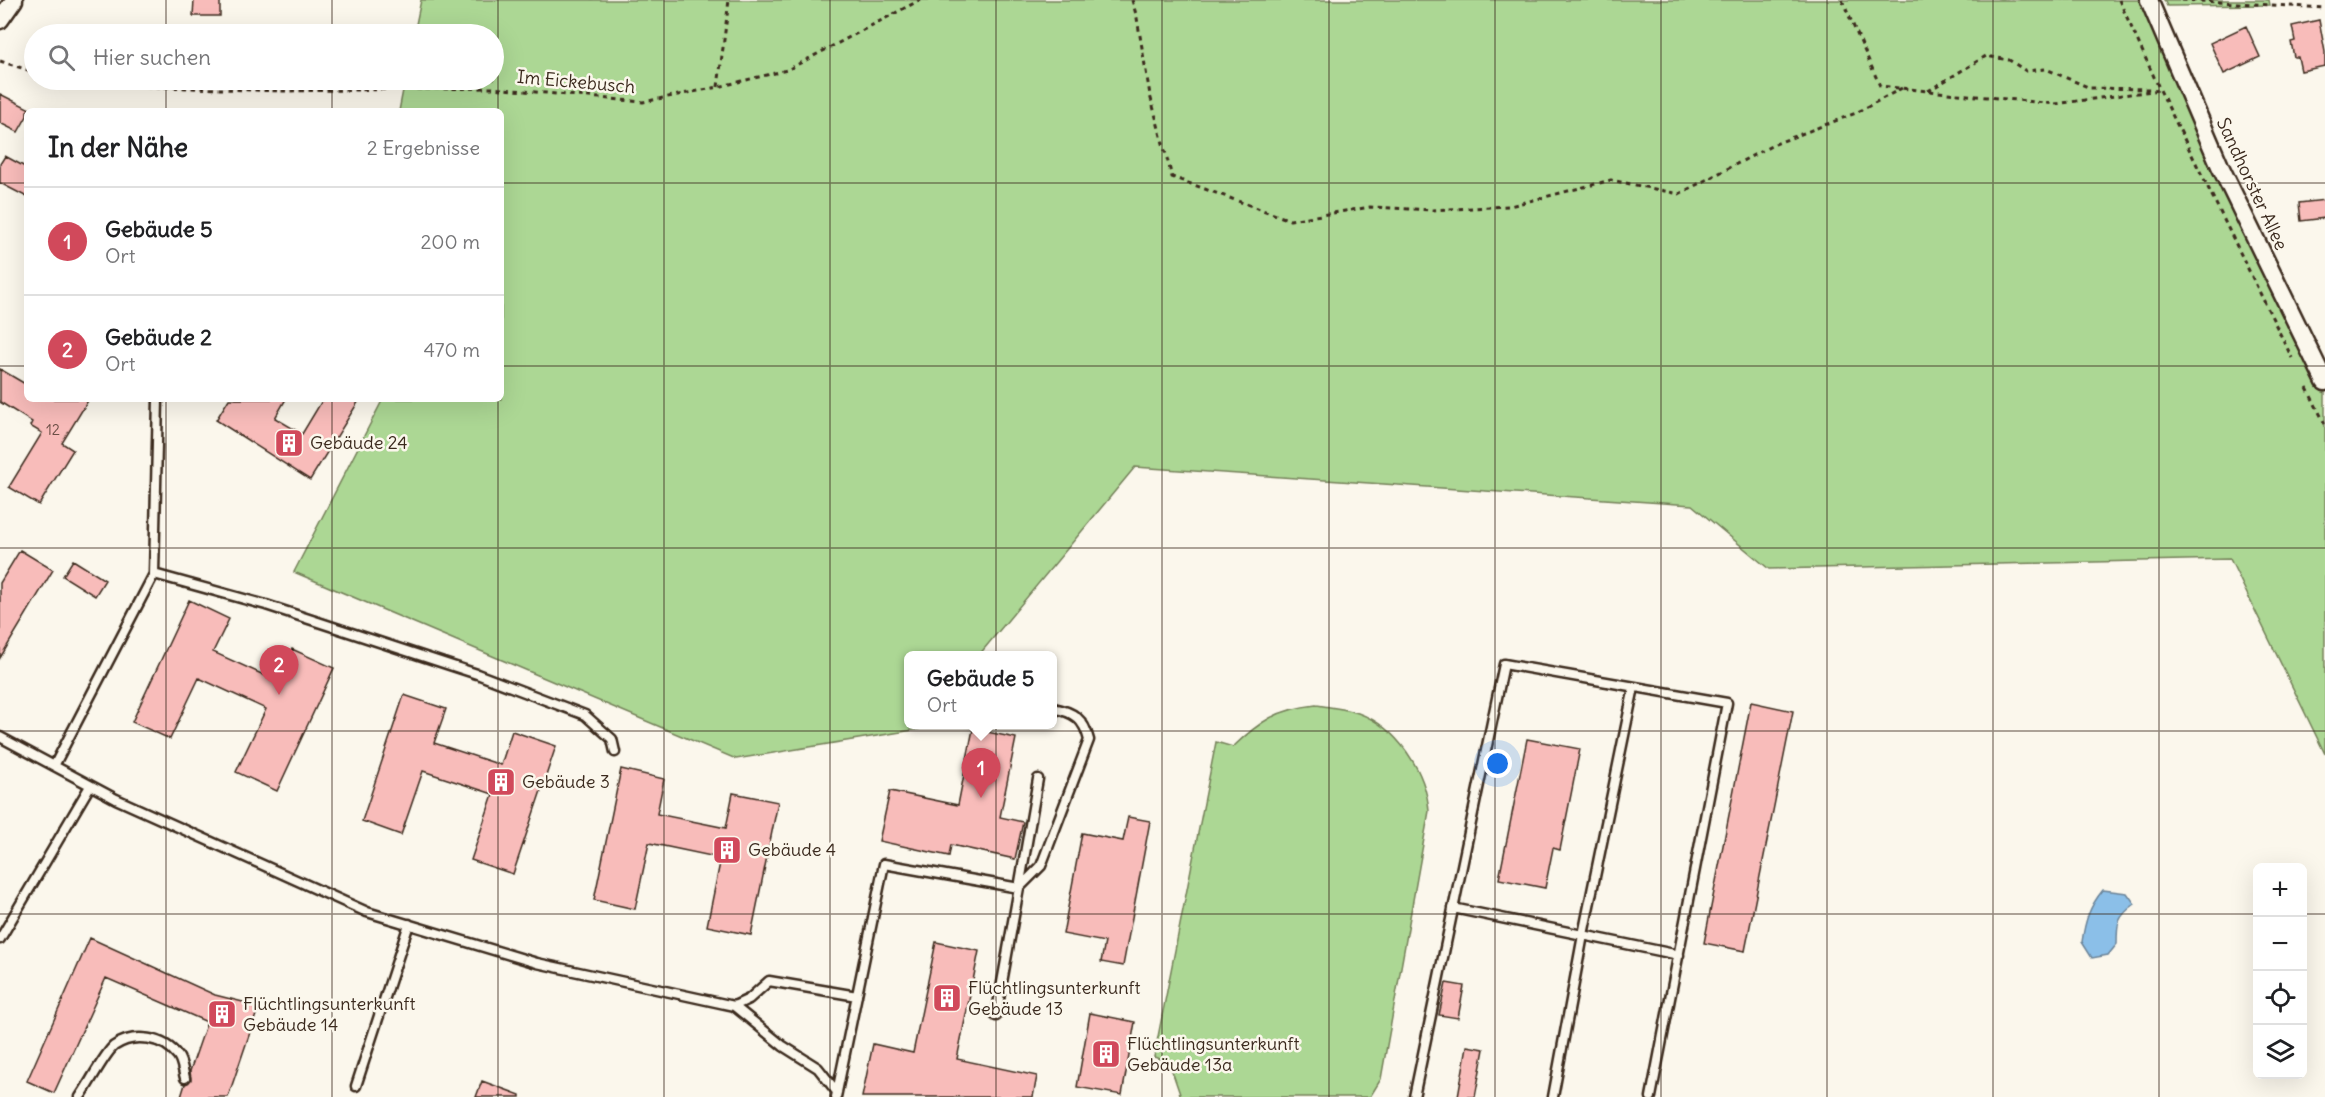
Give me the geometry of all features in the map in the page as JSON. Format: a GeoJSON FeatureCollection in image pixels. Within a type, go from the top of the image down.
{"type":"FeatureCollection","features":[{"type":"Feature","properties":{"kind":"street"},"geometry":{"type":"LineString","coordinates":[[0,20],[14,0]]}},
{"type":"Feature","properties":{"kind":"street","name":"Sandhorster Allee"},"geometry":{"type":"LineString","coordinates":[[2149,0],[2220,166],[2325,381]]}},
{"type":"Feature","properties":{"kind":"lane"},"geometry":{"type":"LineString","coordinates":[[54,766],[154,574],[158,402]]}},
{"type":"Feature","properties":{"kind":"lane"},"geometry":{"type":"LineString","coordinates":[[154,574],[277,609],[477,674],[585,715],[612,739],[615,752]]}},
{"type":"Feature","properties":{"kind":"lane"},"geometry":{"type":"LineString","coordinates":[[1414,1097],[1504,664],[1727,703],[1651,1097]]}},
{"type":"Feature","properties":{"kind":"lane"},"geometry":{"type":"LineString","coordinates":[[1553,1097],[1583,935],[1634,687]]}},
{"type":"Feature","properties":{"kind":"lane"},"geometry":{"type":"LineString","coordinates":[[1019,888],[1041,866],[1089,740],[1086,727],[1077,716],[1057,709]]}},
{"type":"Feature","properties":{"kind":"lane"},"geometry":{"type":"LineString","coordinates":[[0,737],[116,799],[367,912],[537,963],[734,1006],[783,1046],[818,1068],[837,1095]]}},
{"type":"Feature","properties":{"kind":"lane"},"geometry":{"type":"LineString","coordinates":[[996,1016],[1038,779]]}},
{"type":"Feature","properties":{"kind":"lane"},"geometry":{"type":"LineString","coordinates":[[0,939],[90,786]]}},
{"type":"Feature","properties":{"kind":"lane"},"geometry":{"type":"LineString","coordinates":[[837,1095],[884,864],[1019,888]]}},
{"type":"Feature","properties":{"kind":"lane"},"geometry":{"type":"LineString","coordinates":[[1453,908],[1679,955]]}},
{"type":"Feature","properties":{"kind":"lane"},"geometry":{"type":"LineString","coordinates":[[356,1086],[408,924]]}},
{"type":"Feature","properties":{"kind":"lane"},"geometry":{"type":"LineString","coordinates":[[734,1006],[749,999],[769,981],[857,996]]}},
{"type":"Feature","properties":{"kind":"lane"},"geometry":{"type":"LineString","coordinates":[[80,1097],[114,1046],[135,1039],[153,1039],[168,1045],[180,1058],[184,1078]]}},
{"type":"Feature","properties":{"kind":"path"},"geometry":{"type":"LineString","coordinates":[[718,87],[729,0]]}},
{"type":"Feature","properties":{"kind":"path","name":"Im Eickebusch"},"geometry":{"type":"LineString","coordinates":[[504,89],[643,102],[718,87],[787,70],[920,0]]}},
{"type":"Feature","properties":{"kind":"path"},"geometry":{"type":"LineString","coordinates":[[1131,0],[1137,18],[1150,95],[1172,177],[1290,220],[1370,207],[1432,210],[1510,206],[1611,180],[1679,194],[1775,144],[1856,113],[1902,88]]}},
{"type":"Feature","properties":{"kind":"path"},"geometry":{"type":"LineString","coordinates":[[1842,0],[1880,86],[2055,104],[2160,90]]}},
{"type":"Feature","properties":{"kind":"path"},"geometry":{"type":"LineString","coordinates":[[2119,0],[2160,90],[2294,361]]}},
{"type":"Feature","properties":{"kind":"path"},"geometry":{"type":"LineString","coordinates":[[2182,0],[2325,8]]}},
{"type":"Feature","properties":{"kind":"path"},"geometry":{"type":"LineString","coordinates":[[1927,91],[1986,56],[2009,60],[2026,71],[2046,69],[2090,88],[2160,90]]}},
{"type":"Feature","properties":{"kind":"path"},"geometry":{"type":"LineString","coordinates":[[0,61],[24,69]]}},
{"type":"Feature","properties":{"kind":"path","name":"Im Eickebusch"},"geometry":{"type":"LineString","coordinates":[[252,90],[352,90]]}},
{"type":"Feature","properties":{"kind":"path"},"geometry":{"type":"LineString","coordinates":[[2304,382],[2325,424]]}},
{"type":"Feature","properties":{"kind":"green space"},"geometry":{"type":"Polygon","coordinates":[[[421,0],[2146,0],[2325,384],[2325,754],[2230,559],[1769,569],[1692,505],[1135,467],[982,651],[904,651],[904,729],[919,729],[736,759],[294,572],[381,402],[504,402],[504,108],[400,108],[403,90],[504,90],[504,24],[416,24],[421,0]]]}},
{"type":"Feature","properties":{"kind":"green space"},"geometry":{"type":"Polygon","coordinates":[[[2164,0],[2269,0],[2270,5],[2167,6],[2164,0]]]}},
{"type":"Feature","properties":{"kind":"green space"},"geometry":{"type":"Polygon","coordinates":[[[1316,705],[1358,713],[1385,729],[1397,740],[1416,766],[1427,796],[1429,811],[1381,1079],[1370,1097],[1181,1097],[1169,1062],[1154,1057],[1216,742],[1233,747],[1270,718],[1280,713],[1316,705]]]}},
{"type":"Feature","properties":{"kind":"water"},"geometry":{"type":"Polygon","coordinates":[[[2103,890],[2127,893],[2135,904],[2119,921],[2117,944],[2108,955],[2092,958],[2082,942],[2083,934],[2091,908],[2103,890]]]}},
{"type":"Feature","properties":{"kind":"building"},"geometry":{"type":"Polygon","coordinates":[[[194,0],[220,0],[220,16],[193,16],[194,0]]]}},
{"type":"Feature","properties":{"kind":"building"},"geometry":{"type":"Polygon","coordinates":[[[2319,20],[2325,52],[2325,66],[2301,71],[2298,57],[2294,57],[2291,42],[2295,41],[2292,26],[2319,20]]]}},
{"type":"Feature","properties":{"kind":"building"},"geometry":{"type":"Polygon","coordinates":[[[2246,26],[2260,57],[2224,74],[2210,43],[2246,26]]]}},
{"type":"Feature","properties":{"kind":"building"},"geometry":{"type":"Polygon","coordinates":[[[0,94],[28,108],[24,108],[24,121],[18,132],[0,123],[0,94]]]}},
{"type":"Feature","properties":{"kind":"building"},"geometry":{"type":"Polygon","coordinates":[[[5,156],[24,166],[24,195],[0,183],[0,164],[5,156]]]}},
{"type":"Feature","properties":{"kind":"building"},"geometry":{"type":"Polygon","coordinates":[[[2325,200],[2325,218],[2301,221],[2299,203],[2325,200]]]}},
{"type":"Feature","properties":{"kind":"building"},"geometry":{"type":"Polygon","coordinates":[[[0,369],[24,383],[24,402],[87,402],[62,443],[73,450],[39,505],[9,487],[42,433],[30,426],[32,422],[0,402],[0,369]]]}},
{"type":"Feature","properties":{"kind":"building","name":"Gebäude 24"},"geometry":{"type":"Polygon","coordinates":[[[227,402],[284,402],[275,418],[302,434],[321,402],[358,402],[310,480],[216,420],[227,402]]]}},
{"type":"Feature","properties":{"kind":"building"},"geometry":{"type":"Polygon","coordinates":[[[20,550],[53,570],[0,658],[0,583],[20,550]]]}},
{"type":"Feature","properties":{"kind":"building"},"geometry":{"type":"Polygon","coordinates":[[[73,560],[105,580],[95,596],[63,576],[73,560]]]}},
{"type":"Feature","properties":{"kind":"building"},"geometry":{"type":"Polygon","coordinates":[[[189,600],[229,619],[213,652],[277,681],[292,649],[334,668],[277,791],[236,772],[266,709],[199,678],[170,739],[132,722],[189,600]]]}},
{"type":"Feature","properties":{"kind":"building","name":"Gebäude 3"},"geometry":{"type":"Polygon","coordinates":[[[404,695],[446,709],[434,743],[501,765],[512,731],[556,746],[513,874],[471,860],[493,794],[423,771],[401,835],[362,821],[404,695]]]}},
{"type":"Feature","properties":{"kind":"building"},"geometry":{"type":"Polygon","coordinates":[[[1751,702],[1793,711],[1745,951],[1704,943],[1751,702]]]}},
{"type":"Feature","properties":{"kind":"building"},"geometry":{"type":"Polygon","coordinates":[[[973,729],[1016,738],[1000,817],[1023,822],[1015,859],[951,845],[949,856],[879,841],[890,791],[958,805],[973,729]]]}},
{"type":"Feature","properties":{"kind":"building"},"geometry":{"type":"Polygon","coordinates":[[[1527,739],[1580,749],[1560,850],[1553,848],[1545,888],[1499,879],[1527,739]]]}},
{"type":"Feature","properties":{"kind":"building","name":"Gebäude 4"},"geometry":{"type":"Polygon","coordinates":[[[621,769],[664,779],[657,814],[726,828],[733,793],[778,802],[751,935],[707,926],[721,858],[649,843],[635,909],[594,900],[621,769]]]}},
{"type":"Feature","properties":{"kind":"building"},"geometry":{"type":"Polygon","coordinates":[[[1128,817],[1150,821],[1123,966],[1101,962],[1105,942],[1063,934],[1082,833],[1123,841],[1128,817]]]}},
{"type":"Feature","properties":{"kind":"building","name":"Flüchtlingsunterkunft Gebäude 14"},"geometry":{"type":"Polygon","coordinates":[[[90,938],[215,995],[259,1006],[228,1097],[181,1097],[185,1084],[191,1080],[190,1071],[207,1022],[106,978],[54,1093],[27,1081],[90,938]]]}},
{"type":"Feature","properties":{"kind":"building","name":"Flüchtlingsunterkunft Gebäude 13"},"geometry":{"type":"Polygon","coordinates":[[[936,942],[979,951],[957,1059],[1037,1076],[1033,1097],[862,1097],[873,1044],[913,1053],[936,942]]]}},
{"type":"Feature","properties":{"kind":"building"},"geometry":{"type":"Polygon","coordinates":[[[1446,983],[1464,986],[1458,1018],[1439,1015],[1446,983]]]}},
{"type":"Feature","properties":{"kind":"building","name":"Flüchtlingsunterkunft Gebäude 13a"},"geometry":{"type":"Polygon","coordinates":[[[1090,1013],[1135,1022],[1122,1095],[1077,1087],[1090,1013]]]}},
{"type":"Feature","properties":{"kind":"building"},"geometry":{"type":"Polygon","coordinates":[[[1467,1046],[1484,1049],[1475,1097],[1458,1097],[1467,1046]]]}},
{"type":"Feature","properties":{"kind":"building"},"geometry":{"type":"Polygon","coordinates":[[[482,1081],[520,1095],[520,1097],[476,1097],[482,1081]]]}},
{"type":"Feature","properties":{"kind":"place","name":"Gebäude 24"},"geometry":{"type":"Point","coordinates":[289,443]}},
{"type":"Feature","properties":{"kind":"place","name":"Gebäude 2"},"geometry":{"type":"Point","coordinates":[279,695]}},
{"type":"Feature","properties":{"kind":"place","name":"Gebäude 3"},"geometry":{"type":"Point","coordinates":[501,782]}},
{"type":"Feature","properties":{"kind":"place","name":"Gebäude 5"},"geometry":{"type":"Point","coordinates":[981,798]}},
{"type":"Feature","properties":{"kind":"place","name":"Gebäude 4"},"geometry":{"type":"Point","coordinates":[727,850]}},
{"type":"Feature","properties":{"kind":"place","name":"Flüchtlingsunterkunft Gebäude 13"},"geometry":{"type":"Point","coordinates":[947,998]}},
{"type":"Feature","properties":{"kind":"place","name":"Flüchtlingsunterkunft Gebäude 14"},"geometry":{"type":"Point","coordinates":[222,1014]}},
{"type":"Feature","properties":{"kind":"place","name":"Flüchtlingsunterkunft Gebäude 13a"},"geometry":{"type":"Point","coordinates":[1106,1054]}}]}
